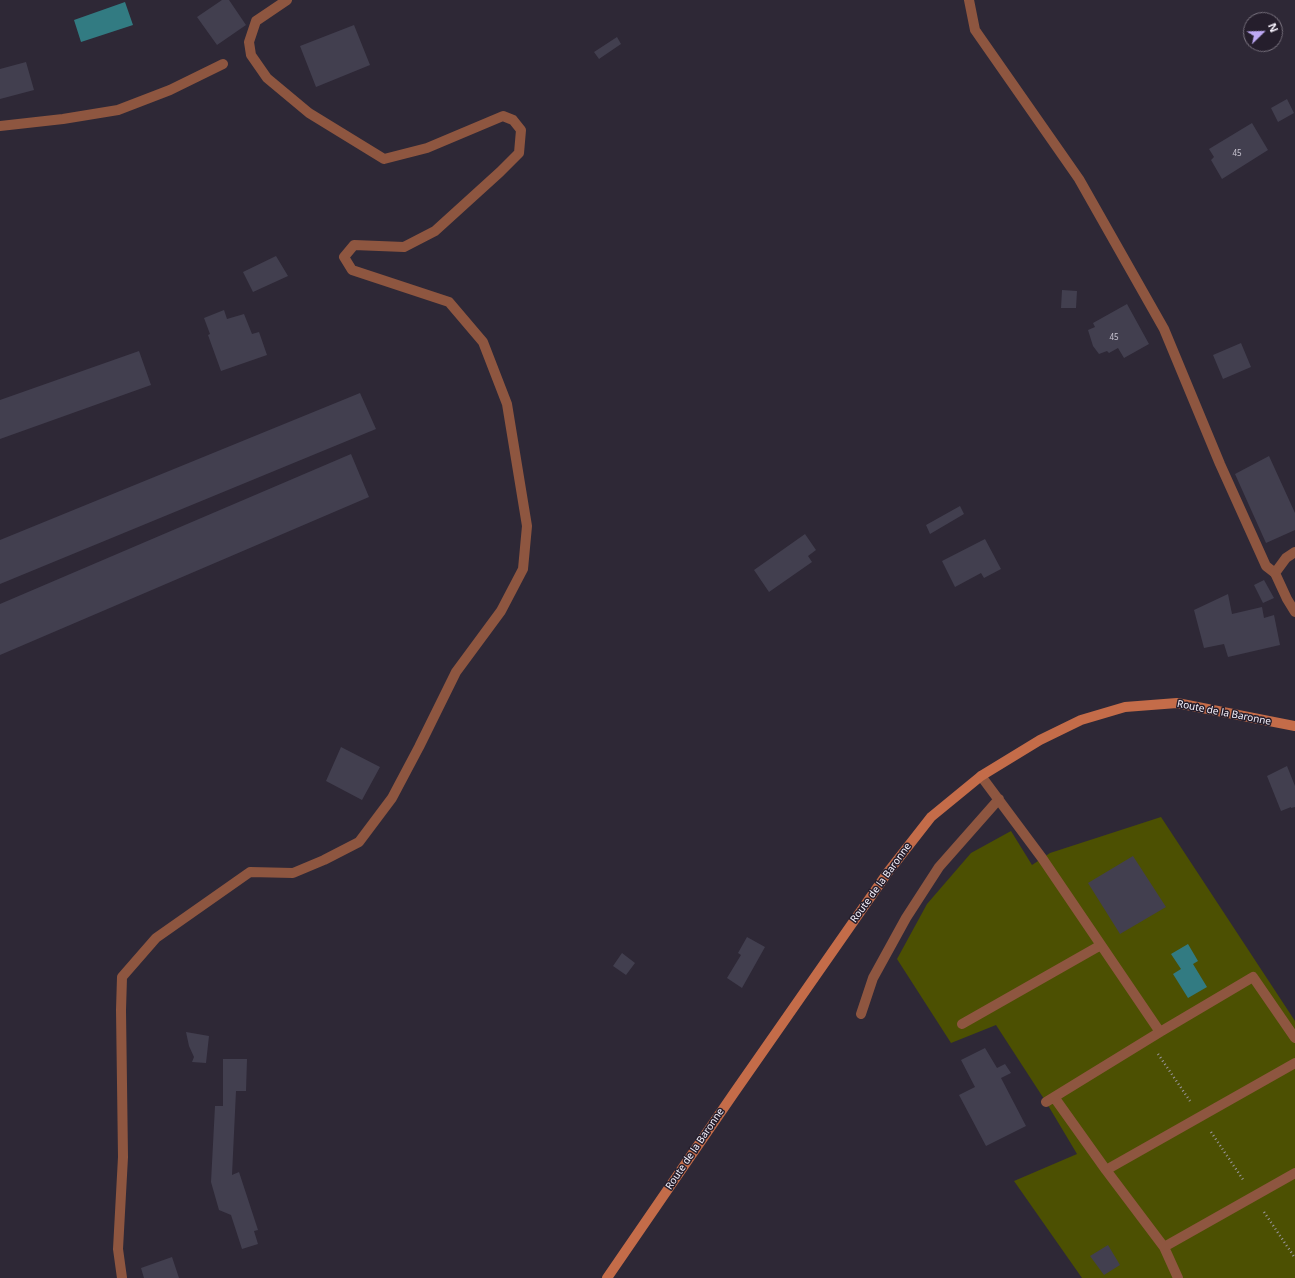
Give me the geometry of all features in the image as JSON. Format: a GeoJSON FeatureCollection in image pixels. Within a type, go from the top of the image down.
{"type":"FeatureCollection","features":[{"type":"Feature","properties":{"kind":"main road","name":"Route de la Baronne"},"geometry":{"type":"LineString","coordinates":[[607,1278],[888,872],[931,817],[981,776],[1040,740],[1081,720],[1124,707],[1177,703],[1295,726]]}},
{"type":"Feature","properties":{"kind":"street"},"geometry":{"type":"LineString","coordinates":[[122,1278],[118,1249],[123,1157],[122,977],[156,938],[250,872],[293,873],[324,860],[360,842],[392,798],[456,672],[502,611],[523,569],[527,526],[507,404],[483,342],[449,302],[352,270],[344,257],[354,245],[404,247],[435,231],[519,153],[521,130],[513,120],[503,116],[427,148],[384,159],[310,113],[267,78],[251,55],[249,42],[256,21],[287,0]]}},
{"type":"Feature","properties":{"kind":"street"},"geometry":{"type":"LineString","coordinates":[[969,0],[975,30],[1079,179],[1164,329],[1220,464],[1266,566],[1275,573],[1287,600],[1295,612]]}},
{"type":"Feature","properties":{"kind":"street"},"geometry":{"type":"LineString","coordinates":[[0,126],[63,119],[118,110],[170,90],[223,64]]}},
{"type":"Feature","properties":{"kind":"street"},"geometry":{"type":"LineString","coordinates":[[1275,573],[1286,558],[1295,552]]}},
{"type":"Feature","properties":{"kind":"street"},"geometry":{"type":"LineString","coordinates":[[981,776],[1042,858],[1160,1032]]}},
{"type":"Feature","properties":{"kind":"street"},"geometry":{"type":"LineString","coordinates":[[861,1014],[873,978],[906,918],[939,867],[999,799]]}},
{"type":"Feature","properties":{"kind":"street"},"geometry":{"type":"LineString","coordinates":[[962,1024],[1101,945]]}},
{"type":"Feature","properties":{"kind":"street"},"geometry":{"type":"LineString","coordinates":[[1178,1278],[1164,1247],[1106,1170],[1050,1100],[1148,1039],[1253,977],[1295,1038]]}},
{"type":"Feature","properties":{"kind":"street"},"geometry":{"type":"LineString","coordinates":[[1106,1170],[1295,1063]]}},
{"type":"Feature","properties":{"kind":"street"},"geometry":{"type":"LineString","coordinates":[[1164,1247],[1295,1173]]}},
{"type":"Feature","properties":{"kind":"path"},"geometry":{"type":"LineString","coordinates":[[1148,1039],[1295,1258]]}},
{"type":"Feature","properties":{"kind":"shaded area"},"geometry":{"type":"Polygon","coordinates":[[[1161,817],[1295,1021],[1295,1278],[1082,1278],[1014,1181],[1077,1154],[1046,1102],[996,1025],[951,1043],[897,959],[927,904],[971,853],[1011,831],[1032,865],[1050,853],[1161,817]]]}},
{"type":"Feature","properties":{"kind":"water"},"geometry":{"type":"Polygon","coordinates":[[[125,2],[133,25],[81,42],[74,20],[125,2]]]}},
{"type":"Feature","properties":{"kind":"water"},"geometry":{"type":"Polygon","coordinates":[[[1188,944],[1198,961],[1193,964],[1207,987],[1188,998],[1173,974],[1181,969],[1171,954],[1188,944]]]}},
{"type":"Feature","properties":{"kind":"building"},"geometry":{"type":"Polygon","coordinates":[[[222,0],[229,0],[246,25],[217,45],[197,17],[222,0]]]}},
{"type":"Feature","properties":{"kind":"building"},"geometry":{"type":"Polygon","coordinates":[[[354,25],[370,65],[316,87],[300,46],[354,25]]]}},
{"type":"Feature","properties":{"kind":"building"},"geometry":{"type":"Polygon","coordinates":[[[617,37],[621,44],[599,59],[594,52],[617,37]]]}},
{"type":"Feature","properties":{"kind":"building"},"geometry":{"type":"Polygon","coordinates":[[[26,62],[34,90],[0,99],[0,69],[26,62]]]}},
{"type":"Feature","properties":{"kind":"building"},"geometry":{"type":"Polygon","coordinates":[[[1287,99],[1294,113],[1278,122],[1271,108],[1287,99]]]}},
{"type":"Feature","properties":{"kind":"building"},"geometry":{"type":"Polygon","coordinates":[[[1252,123],[1268,150],[1222,179],[1211,160],[1214,157],[1209,149],[1252,123]]]}},
{"type":"Feature","properties":{"kind":"building"},"geometry":{"type":"Polygon","coordinates":[[[276,256],[288,276],[253,292],[243,272],[276,256]]]}},
{"type":"Feature","properties":{"kind":"building"},"geometry":{"type":"Polygon","coordinates":[[[1062,290],[1077,291],[1076,308],[1061,308],[1062,290]]]}},
{"type":"Feature","properties":{"kind":"building"},"geometry":{"type":"Polygon","coordinates":[[[1127,304],[1149,344],[1124,358],[1118,348],[1109,353],[1107,351],[1099,354],[1093,346],[1088,330],[1095,327],[1093,323],[1127,304]]]}},
{"type":"Feature","properties":{"kind":"building"},"geometry":{"type":"Polygon","coordinates":[[[224,310],[227,319],[244,314],[252,334],[259,332],[267,355],[221,371],[208,335],[210,334],[204,318],[224,310]]]}},
{"type":"Feature","properties":{"kind":"building"},"geometry":{"type":"Polygon","coordinates":[[[1241,343],[1251,367],[1223,379],[1213,355],[1241,343]]]}},
{"type":"Feature","properties":{"kind":"building"},"geometry":{"type":"Polygon","coordinates":[[[139,351],[151,385],[0,439],[0,400],[139,351]]]}},
{"type":"Feature","properties":{"kind":"building"},"geometry":{"type":"Polygon","coordinates":[[[360,393],[376,429],[0,584],[0,540],[360,393]]]}},
{"type":"Feature","properties":{"kind":"building"},"geometry":{"type":"Polygon","coordinates":[[[351,454],[369,497],[0,655],[0,604],[351,454]]]}},
{"type":"Feature","properties":{"kind":"building"},"geometry":{"type":"Polygon","coordinates":[[[1269,456],[1295,513],[1295,530],[1266,543],[1235,474],[1269,456]]]}},
{"type":"Feature","properties":{"kind":"building"},"geometry":{"type":"Polygon","coordinates":[[[960,506],[964,514],[930,534],[926,525],[960,506]]]}},
{"type":"Feature","properties":{"kind":"building"},"geometry":{"type":"Polygon","coordinates":[[[805,534],[816,550],[808,556],[812,562],[769,592],[754,570],[805,534]]]}},
{"type":"Feature","properties":{"kind":"building"},"geometry":{"type":"Polygon","coordinates":[[[985,539],[1001,569],[984,578],[981,573],[955,587],[942,561],[985,539]]]}},
{"type":"Feature","properties":{"kind":"building"},"geometry":{"type":"Polygon","coordinates":[[[1264,580],[1274,598],[1263,603],[1254,585],[1264,580]]]}},
{"type":"Feature","properties":{"kind":"building"},"geometry":{"type":"Polygon","coordinates":[[[1228,594],[1232,614],[1262,607],[1264,618],[1274,615],[1280,645],[1228,657],[1224,644],[1204,648],[1194,610],[1228,594]]]}},
{"type":"Feature","properties":{"kind":"building"},"geometry":{"type":"Polygon","coordinates":[[[341,747],[380,767],[362,800],[326,781],[341,747]]]}},
{"type":"Feature","properties":{"kind":"building"},"geometry":{"type":"Polygon","coordinates":[[[1287,766],[1295,786],[1295,807],[1281,811],[1267,776],[1287,766]]]}},
{"type":"Feature","properties":{"kind":"building"},"geometry":{"type":"Polygon","coordinates":[[[1133,856],[1166,907],[1120,934],[1088,883],[1133,856]]]}},
{"type":"Feature","properties":{"kind":"building"},"geometry":{"type":"Polygon","coordinates":[[[747,937],[765,947],[742,988],[727,978],[741,955],[738,953],[747,937]]]}},
{"type":"Feature","properties":{"kind":"building"},"geometry":{"type":"Polygon","coordinates":[[[622,953],[635,963],[626,975],[613,966],[622,953]]]}},
{"type":"Feature","properties":{"kind":"building"},"geometry":{"type":"Polygon","coordinates":[[[186,1032],[209,1036],[206,1063],[192,1062],[194,1057],[189,1046],[186,1032]]]}},
{"type":"Feature","properties":{"kind":"building"},"geometry":{"type":"Polygon","coordinates":[[[985,1048],[997,1068],[1005,1064],[1011,1073],[1001,1078],[1026,1126],[986,1146],[959,1095],[975,1087],[961,1060],[985,1048]]]}},
{"type":"Feature","properties":{"kind":"building"},"geometry":{"type":"Polygon","coordinates":[[[223,1059],[247,1059],[246,1091],[236,1091],[232,1175],[239,1172],[258,1230],[254,1231],[258,1244],[242,1249],[231,1215],[219,1210],[211,1182],[215,1106],[223,1106],[223,1059]]]}},
{"type":"Feature","properties":{"kind":"building"},"geometry":{"type":"Polygon","coordinates":[[[1108,1245],[1120,1265],[1104,1275],[1090,1256],[1108,1245]]]}},
{"type":"Feature","properties":{"kind":"building"},"geometry":{"type":"Polygon","coordinates":[[[172,1257],[179,1278],[144,1278],[141,1268],[172,1257]]]}}]}
